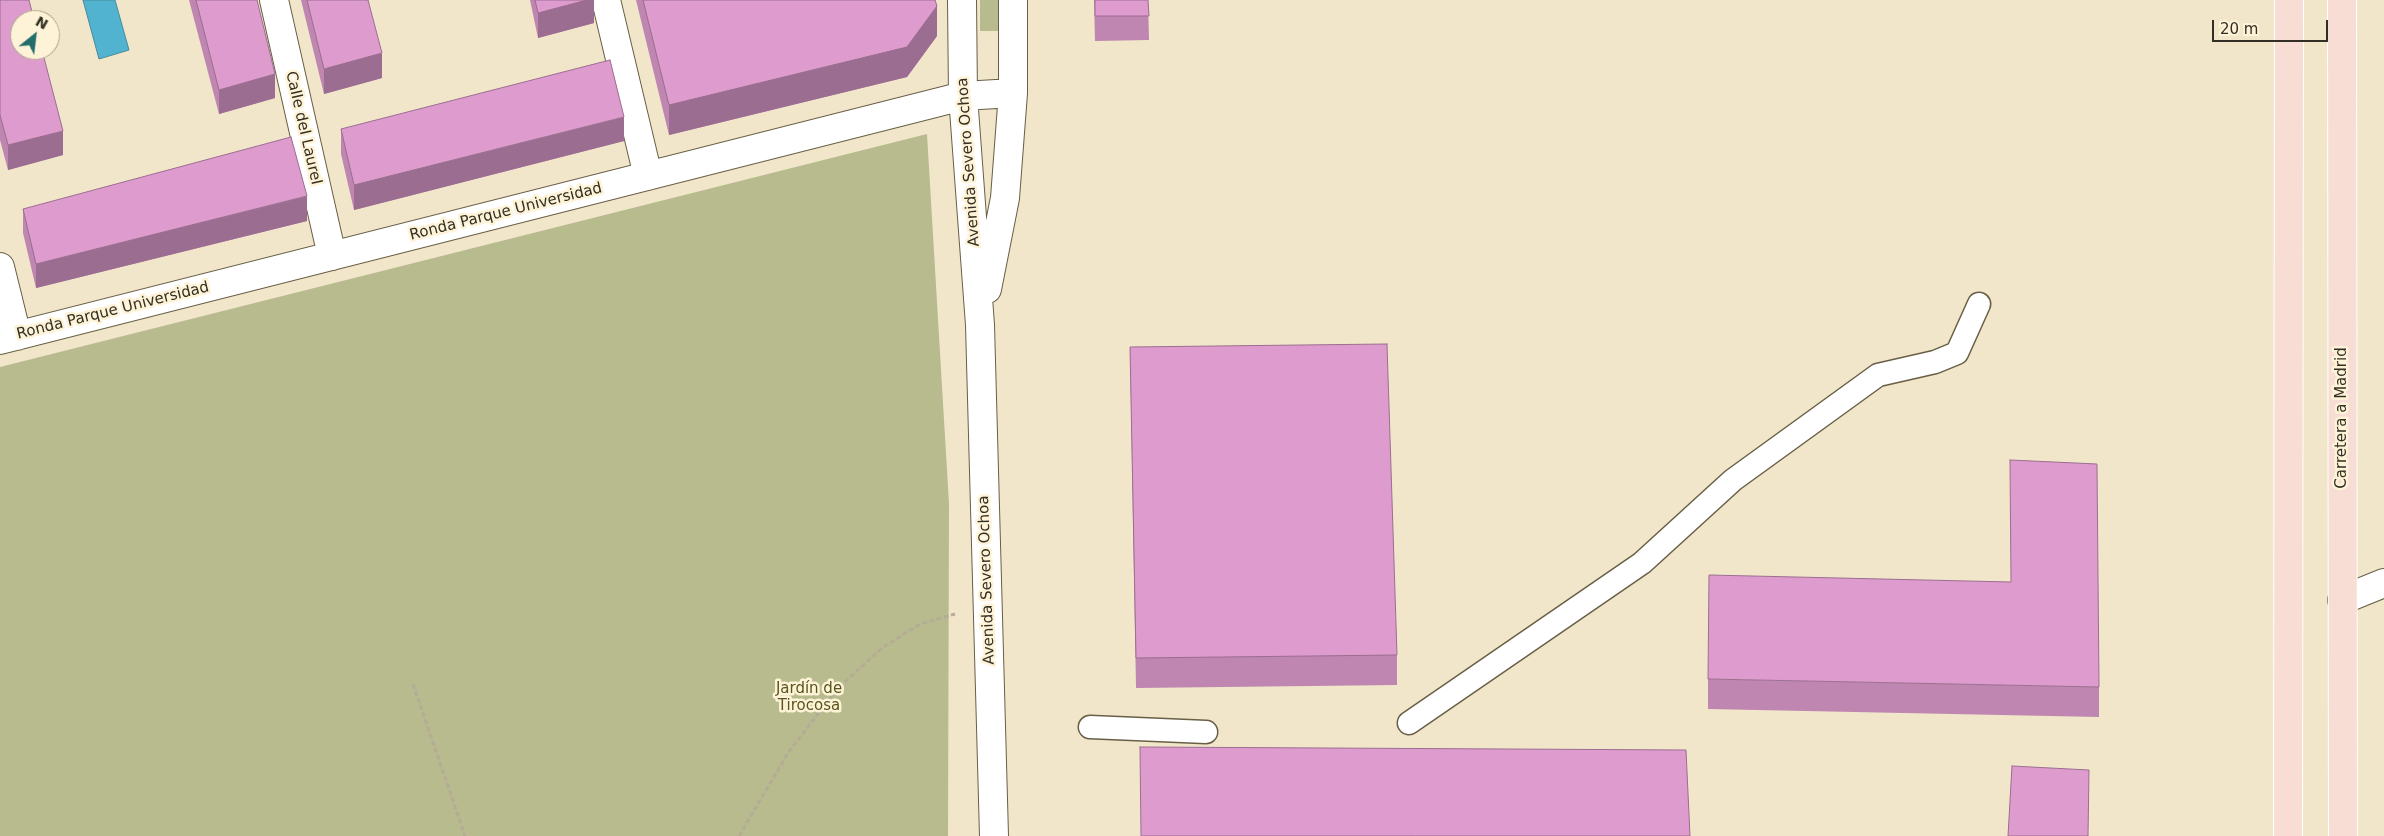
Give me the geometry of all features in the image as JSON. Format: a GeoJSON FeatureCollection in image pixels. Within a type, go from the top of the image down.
{"type":"FeatureCollection","features":[{"type":"Feature","properties":{"kind":"main road"},"geometry":{"type":"LineString","coordinates":[[2288,836],[2289,0]]}},
{"type":"Feature","properties":{"kind":"main road","name":"Carretera a Madrid"},"geometry":{"type":"LineString","coordinates":[[2342,0],[2343,836]]}},
{"type":"Feature","properties":{"kind":"street","name":"Calle del Laurel"},"geometry":{"type":"LineString","coordinates":[[274,0],[332,256]]}},
{"type":"Feature","properties":{"kind":"street"},"geometry":{"type":"LineString","coordinates":[[606,0],[648,176]]}},
{"type":"Feature","properties":{"kind":"street","name":"Avenida Severo Ochoa"},"geometry":{"type":"LineString","coordinates":[[962,0],[963,96],[980,325],[994,836]]}},
{"type":"Feature","properties":{"kind":"street","name":"Avenida Severo Ochoa"},"geometry":{"type":"LineString","coordinates":[[980,325],[1005,198],[1013,93],[1013,0]]}},
{"type":"Feature","properties":{"kind":"street","name":"Ronda Parque Universidad"},"geometry":{"type":"LineString","coordinates":[[9,338],[963,96],[1013,93]]}},
{"type":"Feature","properties":{"kind":"street"},"geometry":{"type":"LineString","coordinates":[[0,266],[9,338]]}},
{"type":"Feature","properties":{"kind":"street"},"geometry":{"type":"LineString","coordinates":[[2342,600],[2384,582]]}},
{"type":"Feature","properties":{"kind":"lane"},"geometry":{"type":"LineString","coordinates":[[1409,723],[1642,563],[1733,480],[1878,375],[1935,362],[1957,353],[1979,304]]}},
{"type":"Feature","properties":{"kind":"lane"},"geometry":{"type":"LineString","coordinates":[[1090,727],[1206,732]]}},
{"type":"Feature","properties":{"kind":"path"},"geometry":{"type":"LineString","coordinates":[[739,836],[788,753],[844,683],[882,648],[920,624],[948,614],[988,613]]}},
{"type":"Feature","properties":{"kind":"path"},"geometry":{"type":"LineString","coordinates":[[413,684],[465,836]]}},
{"type":"Feature","properties":{"kind":"green space"},"geometry":{"type":"Polygon","coordinates":[[[980,0],[1002,0],[1002,31],[980,31],[980,0]]]}},
{"type":"Feature","properties":{"kind":"green space","name":"Jardín de Tirocosa"},"geometry":{"type":"Polygon","coordinates":[[[927,134],[949,504],[948,836],[0,836],[0,367],[927,134]]]}},
{"type":"Feature","properties":{"kind":"water"},"geometry":{"type":"Polygon","coordinates":[[[83,0],[115,0],[129,50],[99,59],[83,0]]]}},
{"type":"Feature","properties":{"kind":"building"},"geometry":{"type":"Polygon","coordinates":[[[0,0],[29,0],[32,10],[10,10],[10,60],[45,60],[63,131],[8,145],[0,115],[0,0]]]}},
{"type":"Feature","properties":{"kind":"building"},"geometry":{"type":"Polygon","coordinates":[[[196,0],[257,0],[275,74],[219,90],[196,0]]]}},
{"type":"Feature","properties":{"kind":"building"},"geometry":{"type":"Polygon","coordinates":[[[307,0],[368,0],[382,53],[324,69],[307,0]]]}},
{"type":"Feature","properties":{"kind":"building"},"geometry":{"type":"Polygon","coordinates":[[[535,0],[587,0],[538,13],[535,0]]]}},
{"type":"Feature","properties":{"kind":"building"},"geometry":{"type":"Polygon","coordinates":[[[643,0],[935,0],[937,6],[907,47],[669,105],[643,0]]]}},
{"type":"Feature","properties":{"kind":"building"},"geometry":{"type":"Polygon","coordinates":[[[1095,0],[1148,0],[1149,16],[1095,16],[1095,0]]]}},
{"type":"Feature","properties":{"kind":"building"},"geometry":{"type":"Polygon","coordinates":[[[610,60],[624,117],[354,185],[341,129],[610,60]]]}},
{"type":"Feature","properties":{"kind":"building"},"geometry":{"type":"Polygon","coordinates":[[[291,137],[307,196],[36,264],[23,209],[291,137]]]}},
{"type":"Feature","properties":{"kind":"building"},"geometry":{"type":"Polygon","coordinates":[[[1387,344],[1397,655],[1136,658],[1130,347],[1387,344]]]}},
{"type":"Feature","properties":{"kind":"building"},"geometry":{"type":"Polygon","coordinates":[[[2010,460],[2097,464],[2099,687],[1708,679],[1709,575],[2011,582],[2010,460]]]}},
{"type":"Feature","properties":{"kind":"building"},"geometry":{"type":"Polygon","coordinates":[[[1140,747],[1686,750],[1690,836],[1141,836],[1140,747]]]}},
{"type":"Feature","properties":{"kind":"building"},"geometry":{"type":"Polygon","coordinates":[[[2012,766],[2089,770],[2088,836],[2008,836],[2012,766]]]}}]}
